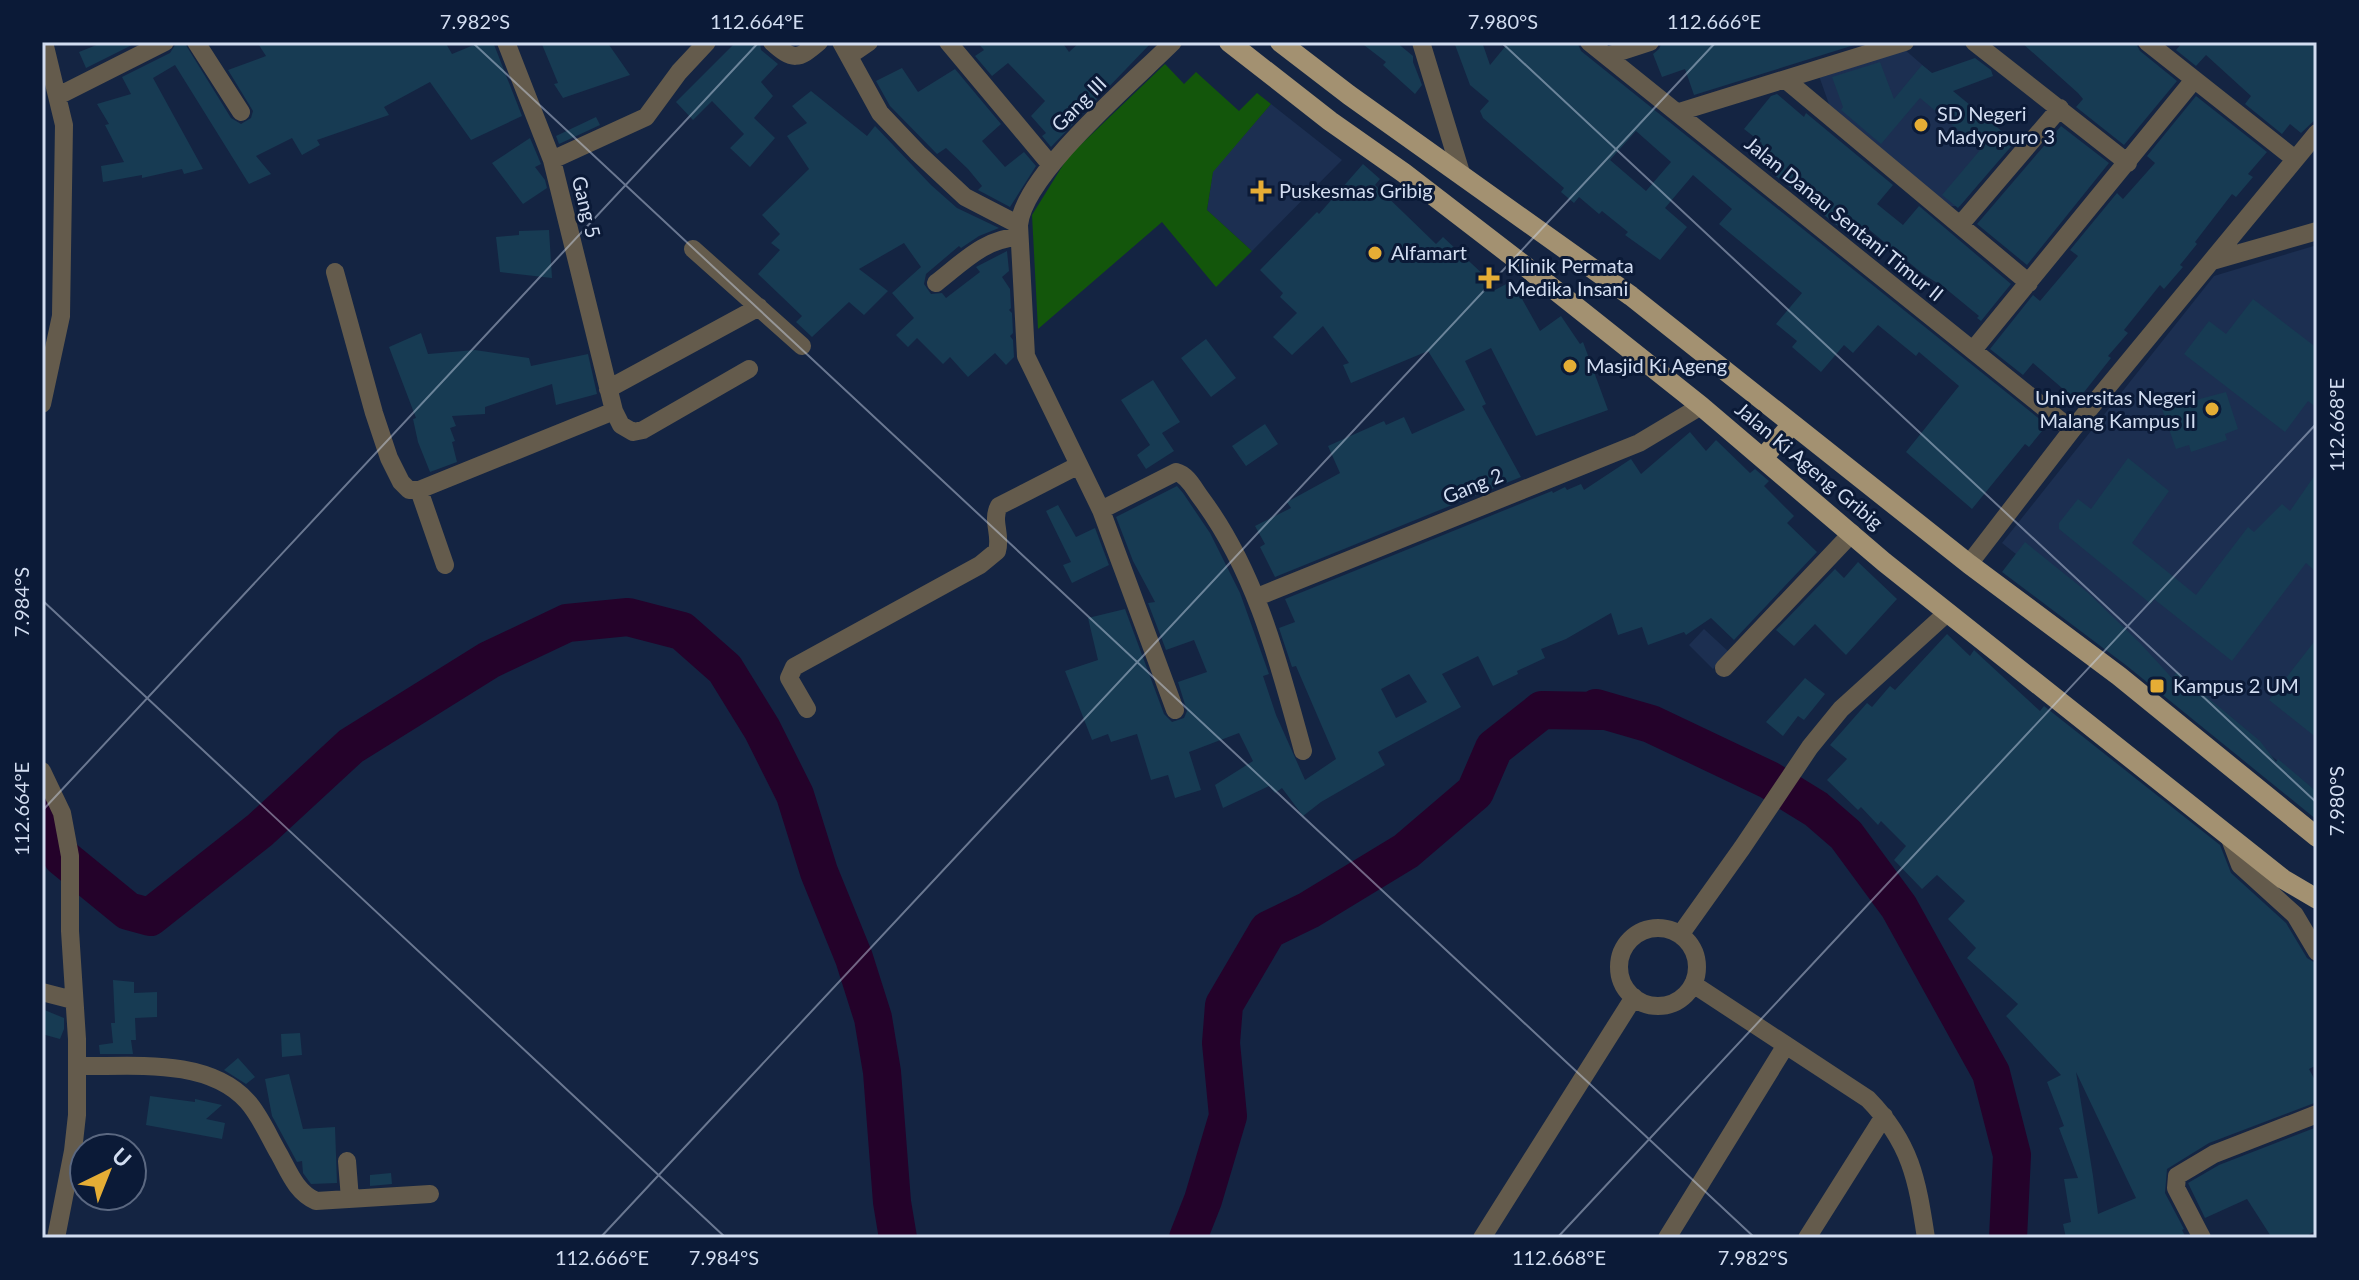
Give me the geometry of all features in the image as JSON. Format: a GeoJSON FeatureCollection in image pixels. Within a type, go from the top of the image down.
{"type":"FeatureCollection","features":[{"type":"Feature","properties":{"kind":"main road","name":"Jalan Ki Ageng Gribig"},"geometry":{"type":"LineString","coordinates":[[1229,42],[1521,263],[1701,406],[1948,612],[2283,879],[2317,899]]}},
{"type":"Feature","properties":{"kind":"main road","name":"Jalan Ki Ageng Gribig"},"geometry":{"type":"LineString","coordinates":[[1280,42],[1349,95],[1631,296],[1969,564],[2119,676],[2317,837]]}},
{"type":"Feature","properties":{"kind":"main road"},"geometry":{"type":"LineString","coordinates":[[1763,458],[1792,424]]}},
{"type":"Feature","properties":{"kind":"street"},"geometry":{"type":"LineString","coordinates":[[42,404],[61,316],[64,125],[44,42]]}},
{"type":"Feature","properties":{"kind":"street"},"geometry":{"type":"LineString","coordinates":[[58,96],[165,42]]}},
{"type":"Feature","properties":{"kind":"street"},"geometry":{"type":"LineString","coordinates":[[196,42],[241,112]]}},
{"type":"Feature","properties":{"kind":"street","name":"Gang 5"},"geometry":{"type":"LineString","coordinates":[[506,42],[552,160],[614,411]]}},
{"type":"Feature","properties":{"kind":"street"},"geometry":{"type":"LineString","coordinates":[[552,160],[646,117],[679,72],[707,42]]}},
{"type":"Feature","properties":{"kind":"street"},"geometry":{"type":"LineString","coordinates":[[772,42],[797,57],[803,56],[819,42]]}},
{"type":"Feature","properties":{"kind":"street"},"geometry":{"type":"LineString","coordinates":[[869,42],[846,48],[880,113],[965,197],[1019,231]]}},
{"type":"Feature","properties":{"kind":"street"},"geometry":{"type":"LineString","coordinates":[[948,42],[1050,164]]}},
{"type":"Feature","properties":{"kind":"street","name":"Gang III"},"geometry":{"type":"LineString","coordinates":[[1019,231],[1023,206],[1050,164],[1173,42]]}},
{"type":"Feature","properties":{"kind":"street"},"geometry":{"type":"LineString","coordinates":[[1421,42],[1461,173]]}},
{"type":"Feature","properties":{"kind":"street","name":"Jalan Danau Sentani Timur II"},"geometry":{"type":"LineString","coordinates":[[1589,42],[2072,430]]}},
{"type":"Feature","properties":{"kind":"street"},"geometry":{"type":"LineString","coordinates":[[1607,56],[1650,42]]}},
{"type":"Feature","properties":{"kind":"street"},"geometry":{"type":"LineString","coordinates":[[1679,112],[1905,42]]}},
{"type":"Feature","properties":{"kind":"street"},"geometry":{"type":"LineString","coordinates":[[1974,42],[2128,163]]}},
{"type":"Feature","properties":{"kind":"street"},"geometry":{"type":"LineString","coordinates":[[2147,42],[2295,159]]}},
{"type":"Feature","properties":{"kind":"street"},"geometry":{"type":"LineString","coordinates":[[1786,80],[2029,283]]}},
{"type":"Feature","properties":{"kind":"street"},"geometry":{"type":"LineString","coordinates":[[1973,350],[2193,81]]}},
{"type":"Feature","properties":{"kind":"street"},"geometry":{"type":"LineString","coordinates":[[1960,225],[2060,108]]}},
{"type":"Feature","properties":{"kind":"street"},"geometry":{"type":"LineString","coordinates":[[1969,564],[2072,430],[2317,133]]}},
{"type":"Feature","properties":{"kind":"street"},"geometry":{"type":"LineString","coordinates":[[936,283],[982,247],[1019,231]]}},
{"type":"Feature","properties":{"kind":"street"},"geometry":{"type":"LineString","coordinates":[[1019,231],[1026,356],[1101,510],[1175,710]]}},
{"type":"Feature","properties":{"kind":"street"},"geometry":{"type":"LineString","coordinates":[[2212,261],[2317,231]]}},
{"type":"Feature","properties":{"kind":"street"},"geometry":{"type":"LineString","coordinates":[[693,249],[802,346]]}},
{"type":"Feature","properties":{"kind":"street"},"geometry":{"type":"LineString","coordinates":[[335,272],[389,458],[401,482],[409,490],[419,490],[614,411],[616,419],[626,429],[633,432],[643,430],[749,369]]}},
{"type":"Feature","properties":{"kind":"street"},"geometry":{"type":"LineString","coordinates":[[608,389],[759,307]]}},
{"type":"Feature","properties":{"kind":"street","name":"Gang 2"},"geometry":{"type":"LineString","coordinates":[[1257,597],[1639,443],[1701,406]]}},
{"type":"Feature","properties":{"kind":"street"},"geometry":{"type":"LineString","coordinates":[[807,709],[789,678],[794,667],[980,565],[997,551],[999,537],[995,515],[999,506],[1079,465]]}},
{"type":"Feature","properties":{"kind":"street"},"geometry":{"type":"LineString","coordinates":[[1101,510],[1176,472],[1181,473],[1213,514],[1257,597],[1303,751]]}},
{"type":"Feature","properties":{"kind":"street"},"geometry":{"type":"LineString","coordinates":[[419,490],[445,565]]}},
{"type":"Feature","properties":{"kind":"street"},"geometry":{"type":"LineString","coordinates":[[1724,668],[1852,533]]}},
{"type":"Feature","properties":{"kind":"street"},"geometry":{"type":"LineString","coordinates":[[1680,935],[1810,747],[1841,709],[1948,612]]}},
{"type":"Feature","properties":{"kind":"street"},"geometry":{"type":"LineString","coordinates":[[42,771],[62,813],[70,856],[77,1066],[73,1151],[56,1238]]}},
{"type":"Feature","properties":{"kind":"street"},"geometry":{"type":"LineString","coordinates":[[2229,836],[2240,865],[2295,915],[2317,952]]}},
{"type":"Feature","properties":{"kind":"street"},"geometry":{"type":"LineString","coordinates":[[1655,928],[1680,935],[1694,952],[1697,974],[1687,994],[1667,1005],[1644,1003],[1634,997],[1625,988],[1620,976],[1623,950],[1631,939],[1655,928]]}},
{"type":"Feature","properties":{"kind":"street"},"geometry":{"type":"LineString","coordinates":[[1693,984],[1868,1099],[1884,1116],[1904,1143],[1926,1238]]}},
{"type":"Feature","properties":{"kind":"street"},"geometry":{"type":"LineString","coordinates":[[42,992],[73,1000]]}},
{"type":"Feature","properties":{"kind":"street"},"geometry":{"type":"LineString","coordinates":[[1482,1238],[1634,997]]}},
{"type":"Feature","properties":{"kind":"street"},"geometry":{"type":"LineString","coordinates":[[1667,1238],[1786,1045]]}},
{"type":"Feature","properties":{"kind":"street"},"geometry":{"type":"LineString","coordinates":[[77,1066],[174,1068],[224,1084],[247,1101],[304,1195],[324,1202],[430,1194]]}},
{"type":"Feature","properties":{"kind":"street"},"geometry":{"type":"LineString","coordinates":[[1807,1238],[1884,1116]]}},
{"type":"Feature","properties":{"kind":"street"},"geometry":{"type":"LineString","coordinates":[[2202,1238],[2176,1188],[2177,1176],[2214,1154],[2313,1116],[2317,1136]]}},
{"type":"Feature","properties":{"kind":"street"},"geometry":{"type":"LineString","coordinates":[[347,1161],[350,1199]]}},
{"type":"Feature","properties":{"kind":"shaded area","name":"SD Negeri Madyopuro 3"},"geometry":{"type":"Polygon","coordinates":[[[1904,49],[2012,143],[1960,206],[1949,206],[1830,107],[1819,76],[1904,49]]]}},
{"type":"Feature","properties":{"kind":"shaded area","name":"Puskesmas Gribig"},"geometry":{"type":"Polygon","coordinates":[[[1271,104],[1342,160],[1252,251],[1207,210],[1213,171],[1271,104]]]}},
{"type":"Feature","properties":{"kind":"shaded area","name":"Universitas Negeri Malang Kampus II"},"geometry":{"type":"Polygon","coordinates":[[[2317,245],[2317,792],[2002,543],[2214,276],[2317,245]]]}},
{"type":"Feature","properties":{"kind":"shaded area"},"geometry":{"type":"Polygon","coordinates":[[[1704,629],[1729,652],[1713,669],[1689,645],[1704,629]]]}},
{"type":"Feature","properties":{"kind":"green space"},"geometry":{"type":"Polygon","coordinates":[[[1165,64],[1184,84],[1196,72],[1239,111],[1257,93],[1271,104],[1213,172],[1207,210],[1252,251],[1216,287],[1162,222],[1038,329],[1032,215],[1068,157],[1165,64]]]}},
{"type":"Feature","properties":{"kind":"building"},"geometry":{"type":"Polygon","coordinates":[[[104,42],[138,42],[86,68],[79,52],[104,42]]]}},
{"type":"Feature","properties":{"kind":"building"},"geometry":{"type":"Polygon","coordinates":[[[177,42],[184,42],[231,118],[241,124],[251,118],[253,111],[228,70],[266,56],[257,42],[445,42],[452,54],[481,42],[493,42],[522,116],[471,140],[430,82],[384,107],[389,115],[317,140],[320,145],[302,155],[292,138],[256,156],[271,174],[249,184],[175,65],[153,78],[203,169],[184,174],[182,169],[103,182],[101,166],[124,162],[105,125],[109,124],[97,104],[131,94],[122,77],[170,53],[177,42]]]}},
{"type":"Feature","properties":{"kind":"building"},"geometry":{"type":"Polygon","coordinates":[[[541,42],[607,42],[630,75],[563,98],[554,84],[558,83],[541,42]]]}},
{"type":"Feature","properties":{"kind":"building"},"geometry":{"type":"Polygon","coordinates":[[[736,42],[760,42],[761,50],[778,64],[761,82],[773,96],[754,118],[775,138],[750,167],[730,148],[744,134],[712,101],[693,120],[676,102],[736,42]]]}},
{"type":"Feature","properties":{"kind":"building"},"geometry":{"type":"Polygon","coordinates":[[[977,42],[1062,42],[1069,52],[1080,42],[1152,42],[1051,147],[1042,136],[1046,133],[1031,116],[1045,101],[1008,63],[992,76],[975,56],[984,50],[977,42]]]}},
{"type":"Feature","properties":{"kind":"building"},"geometry":{"type":"Polygon","coordinates":[[[1360,42],[1396,42],[1413,56],[1422,85],[1415,94],[1383,65],[1386,62],[1360,42]]]}},
{"type":"Feature","properties":{"kind":"building"},"geometry":{"type":"Polygon","coordinates":[[[1454,42],[1482,42],[1490,65],[1509,42],[1577,42],[1581,51],[2047,425],[2029,447],[2025,444],[1972,509],[1906,452],[1959,386],[1919,352],[1916,356],[1878,325],[1853,353],[1844,345],[1821,372],[1792,347],[1797,341],[1776,324],[1802,293],[1719,224],[1732,209],[1693,175],[1665,208],[1687,227],[1660,260],[1625,235],[1628,232],[1602,211],[1599,214],[1579,197],[1574,203],[1561,192],[1564,188],[1483,118],[1480,111],[1489,101],[1470,85],[1454,42]],[[1636,131],[1610,160],[1646,191],[1671,162],[1636,131]]]}},
{"type":"Feature","properties":{"kind":"building"},"geometry":{"type":"Polygon","coordinates":[[[1662,42],[1864,42],[1694,95],[1685,69],[1662,77],[1653,54],[1662,42]]]}},
{"type":"Feature","properties":{"kind":"building"},"geometry":{"type":"Polygon","coordinates":[[[2021,42],[2135,42],[2140,51],[2177,81],[2124,145],[2076,107],[2083,99],[2078,93],[2021,42]]]}},
{"type":"Feature","properties":{"kind":"building"},"geometry":{"type":"Polygon","coordinates":[[[2183,42],[2317,42],[2317,118],[2301,133],[2290,124],[2282,134],[2245,104],[2251,96],[2206,55],[2196,66],[2176,50],[2183,42]]]}},
{"type":"Feature","properties":{"kind":"building"},"geometry":{"type":"Polygon","coordinates":[[[1975,58],[1991,70],[1993,76],[1953,91],[2015,142],[1958,208],[1942,195],[1981,149],[1920,98],[1881,144],[1841,110],[1843,107],[1832,77],[1880,62],[1894,99],[1922,65],[1932,73],[1975,58]]]}},
{"type":"Feature","properties":{"kind":"building"},"geometry":{"type":"Polygon","coordinates":[[[902,68],[918,92],[955,69],[1001,124],[982,141],[1005,167],[1024,152],[1036,166],[1010,207],[978,190],[982,186],[946,148],[937,154],[890,106],[876,81],[902,68]]]}},
{"type":"Feature","properties":{"kind":"building"},"geometry":{"type":"Polygon","coordinates":[[[811,91],[867,136],[875,126],[957,208],[999,228],[961,248],[959,246],[926,274],[924,284],[931,294],[942,293],[946,298],[980,272],[976,267],[1007,251],[1009,271],[1002,277],[1010,289],[1009,310],[1012,313],[1013,333],[1010,336],[1014,357],[1006,365],[995,353],[968,377],[950,357],[943,364],[917,338],[908,347],[896,335],[914,318],[892,293],[921,267],[904,243],[859,269],[888,291],[864,315],[849,302],[812,337],[796,322],[802,316],[758,274],[780,250],[771,243],[780,234],[762,215],[809,169],[787,136],[807,123],[792,106],[811,91]]]}},
{"type":"Feature","properties":{"kind":"building"},"geometry":{"type":"Polygon","coordinates":[[[1777,94],[1804,117],[1806,113],[1893,185],[1877,204],[1903,225],[1919,206],[2011,284],[1981,321],[1945,288],[1866,227],[1855,240],[1751,156],[1762,143],[1744,129],[1771,96],[1777,94]]]}},
{"type":"Feature","properties":{"kind":"building"},"geometry":{"type":"Polygon","coordinates":[[[2196,96],[2267,152],[2248,174],[2253,177],[2236,197],[2232,194],[2195,242],[2197,244],[2180,265],[2183,267],[2164,289],[2160,285],[2124,330],[2128,333],[2077,401],[2033,363],[2023,375],[1990,349],[2033,295],[2040,301],[2078,256],[2070,250],[2117,193],[2123,199],[2155,163],[2147,156],[2196,96]]]}},
{"type":"Feature","properties":{"kind":"building"},"geometry":{"type":"Polygon","coordinates":[[[596,117],[600,125],[559,144],[556,136],[596,117]]]}},
{"type":"Feature","properties":{"kind":"building"},"geometry":{"type":"Polygon","coordinates":[[[2061,126],[2109,163],[2027,265],[1977,224],[2061,126]]]}},
{"type":"Feature","properties":{"kind":"building"},"geometry":{"type":"Polygon","coordinates":[[[530,138],[541,164],[535,167],[547,188],[523,204],[492,163],[530,138]]]}},
{"type":"Feature","properties":{"kind":"building"},"geometry":{"type":"Polygon","coordinates":[[[1363,164],[1380,179],[1375,185],[1436,244],[1443,237],[1486,277],[1493,291],[1512,281],[1540,331],[1561,316],[1580,344],[1583,342],[1608,410],[1536,436],[1491,348],[1465,361],[1486,404],[1482,406],[1521,477],[1275,577],[1260,547],[1265,544],[1255,526],[1291,508],[1287,502],[1340,473],[1328,446],[1384,421],[1386,425],[1404,417],[1412,434],[1465,410],[1428,351],[1351,383],[1343,365],[1349,363],[1323,326],[1292,355],[1273,337],[1297,313],[1280,297],[1283,293],[1260,270],[1317,212],[1319,214],[1363,164]]]}},
{"type":"Feature","properties":{"kind":"building"},"geometry":{"type":"Polygon","coordinates":[[[549,230],[552,278],[500,272],[496,237],[519,235],[519,231],[549,230]]]}},
{"type":"Feature","properties":{"kind":"building"},"geometry":{"type":"Polygon","coordinates":[[[2253,299],[2317,348],[2317,408],[2308,401],[2285,432],[2184,354],[2209,321],[2226,334],[2253,299]]]}},
{"type":"Feature","properties":{"kind":"building"},"geometry":{"type":"Polygon","coordinates":[[[421,333],[428,354],[475,350],[529,358],[531,366],[588,354],[597,394],[556,405],[552,384],[485,407],[485,414],[452,416],[456,426],[450,428],[457,462],[430,472],[418,442],[413,419],[416,418],[389,347],[421,333]]]}},
{"type":"Feature","properties":{"kind":"building"},"geometry":{"type":"Polygon","coordinates":[[[1206,339],[1236,378],[1211,397],[1181,358],[1206,339]]]}},
{"type":"Feature","properties":{"kind":"building"},"geometry":{"type":"Polygon","coordinates":[[[1153,380],[1180,422],[1162,433],[1174,451],[1146,469],[1137,455],[1150,445],[1121,400],[1153,380]]]}},
{"type":"Feature","properties":{"kind":"building"},"geometry":{"type":"Polygon","coordinates":[[[2226,392],[2238,429],[2225,434],[2227,440],[2191,452],[2189,445],[2176,449],[2162,409],[2226,392]]]}},
{"type":"Feature","properties":{"kind":"building"},"geometry":{"type":"Polygon","coordinates":[[[1265,424],[1278,444],[1246,466],[1232,446],[1265,424]]]}},
{"type":"Feature","properties":{"kind":"building"},"geometry":{"type":"Polygon","coordinates":[[[1690,432],[1706,451],[1716,440],[1750,473],[1755,469],[1769,481],[1764,486],[1794,516],[1787,523],[1817,552],[1734,640],[1711,618],[1686,635],[1684,632],[1648,645],[1642,627],[1618,635],[1611,613],[1566,639],[1541,649],[1545,658],[1493,686],[1478,656],[1442,674],[1461,707],[1378,752],[1385,765],[1303,816],[1282,788],[1275,793],[1269,786],[1223,808],[1215,785],[1253,761],[1239,733],[1189,752],[1201,790],[1175,798],[1168,775],[1151,780],[1137,734],[1111,742],[1108,734],[1092,740],[1065,671],[1098,660],[1088,618],[1125,609],[1164,714],[1172,722],[1184,718],[1187,711],[1178,682],[1207,672],[1194,640],[1166,650],[1148,603],[1155,602],[1133,561],[1116,517],[1177,486],[1210,533],[1240,593],[1269,674],[1263,676],[1276,715],[1305,780],[1336,759],[1296,666],[1292,667],[1279,628],[1295,622],[1285,599],[1552,491],[1565,487],[1567,490],[1581,484],[1584,490],[1631,459],[1641,474],[1690,432]],[[1409,674],[1381,689],[1396,718],[1427,702],[1409,674]]]}},
{"type":"Feature","properties":{"kind":"building"},"geometry":{"type":"Polygon","coordinates":[[[2128,458],[2169,491],[2132,543],[2196,595],[2248,527],[2254,532],[2282,504],[2290,511],[2317,472],[2317,573],[2306,563],[2232,661],[2154,599],[2151,604],[2059,529],[2059,523],[2078,499],[2091,509],[2128,458]]]}},
{"type":"Feature","properties":{"kind":"building"},"geometry":{"type":"Polygon","coordinates":[[[1058,505],[1076,537],[1095,528],[1109,565],[1072,583],[1063,565],[1071,562],[1046,511],[1058,505]]]}},
{"type":"Feature","properties":{"kind":"building"},"geometry":{"type":"Polygon","coordinates":[[[2025,542],[2087,592],[2172,678],[2177,672],[2260,741],[2276,762],[2278,759],[2317,792],[2317,820],[2127,666],[2002,572],[2025,542]]]}},
{"type":"Feature","properties":{"kind":"building"},"geometry":{"type":"Polygon","coordinates":[[[1858,562],[1897,599],[1846,655],[1815,624],[1794,646],[1776,630],[1835,569],[1844,578],[1858,562]]]}},
{"type":"Feature","properties":{"kind":"building"},"geometry":{"type":"Polygon","coordinates":[[[1947,634],[1970,656],[1974,650],[2040,711],[2044,706],[2220,845],[2231,873],[2286,923],[2307,958],[2317,964],[2317,1065],[2309,1069],[2317,1084],[2317,1102],[2209,1143],[2167,1169],[2165,1193],[2186,1238],[2066,1238],[2063,1224],[2071,1222],[2064,1179],[2078,1178],[2059,1128],[2064,1126],[2047,1082],[2061,1075],[2006,1016],[2018,1004],[1967,958],[1976,948],[1948,919],[1965,901],[1937,875],[1922,889],[1894,860],[1906,846],[1881,821],[1878,825],[1861,807],[1858,810],[1827,780],[1847,759],[1830,745],[1867,703],[1872,707],[1890,686],[1895,690],[1947,634]],[[2076,1072],[2098,1214],[2136,1198],[2076,1072]]]}},
{"type":"Feature","properties":{"kind":"building"},"geometry":{"type":"Polygon","coordinates":[[[2317,638],[2317,738],[2269,700],[2317,638]]]}},
{"type":"Feature","properties":{"kind":"building"},"geometry":{"type":"Polygon","coordinates":[[[1805,678],[1825,694],[1804,720],[1798,716],[1783,736],[1766,722],[1805,678]]]}},
{"type":"Feature","properties":{"kind":"building"},"geometry":{"type":"Polygon","coordinates":[[[113,980],[134,982],[134,993],[157,992],[157,1017],[135,1018],[136,1040],[131,1040],[133,1054],[100,1054],[99,1045],[113,1043],[113,980]]]}},
{"type":"Feature","properties":{"kind":"building"},"geometry":{"type":"Polygon","coordinates":[[[42,1009],[64,1018],[60,1039],[42,1034],[42,1009]]]}},
{"type":"Feature","properties":{"kind":"building"},"geometry":{"type":"Polygon","coordinates":[[[300,1033],[302,1055],[282,1057],[281,1034],[300,1033]]]}},
{"type":"Feature","properties":{"kind":"building"},"geometry":{"type":"Polygon","coordinates":[[[238,1058],[255,1077],[246,1084],[224,1070],[238,1058]]]}},
{"type":"Feature","properties":{"kind":"building"},"geometry":{"type":"Polygon","coordinates":[[[289,1074],[303,1129],[335,1127],[337,1183],[311,1184],[303,1173],[302,1161],[297,1162],[272,1116],[265,1079],[289,1074]]]}},
{"type":"Feature","properties":{"kind":"building"},"geometry":{"type":"Polygon","coordinates":[[[150,1096],[195,1102],[195,1099],[222,1105],[206,1119],[225,1123],[222,1139],[146,1125],[150,1096]]]}},
{"type":"Feature","properties":{"kind":"building"},"geometry":{"type":"Polygon","coordinates":[[[2317,1127],[2317,1230],[2303,1238],[2272,1238],[2247,1199],[2205,1218],[2188,1183],[2219,1165],[2317,1127]]]}},
{"type":"Feature","properties":{"kind":"building"},"geometry":{"type":"Polygon","coordinates":[[[391,1173],[392,1184],[370,1186],[370,1175],[391,1173]]]}},
{"type":"Feature","properties":{"kind":"waterway"},"geometry":{"type":"LineString","coordinates":[[42,815],[62,857],[128,911],[150,917],[260,830],[351,746],[489,660],[567,623],[628,617],[682,631],[725,669],[762,729],[795,795],[819,872],[854,958],[873,1018],[882,1072],[892,1202],[898,1238]]}},
{"type":"Feature","properties":{"kind":"waterway"},"geometry":{"type":"LineString","coordinates":[[1188,1238],[1203,1200],[1228,1116],[1221,1043],[1224,1005],[1268,930],[1309,910],[1406,851],[1475,792],[1494,748],[1542,710],[1601,711],[1596,708],[1651,724],[1769,780],[1816,809],[1846,835],[1899,907],[1991,1073],[2012,1155],[2008,1238]]}},
{"type":"Feature","properties":{"kind":"place","name":"SD Negeri Madyopuro 3"},"geometry":{"type":"Point","coordinates":[1921,125]}},
{"type":"Feature","properties":{"kind":"place","name":"Puskesmas Gribig"},"geometry":{"type":"Point","coordinates":[1261,191]}},
{"type":"Feature","properties":{"kind":"place","name":"Alfamart"},"geometry":{"type":"Point","coordinates":[1375,253]}},
{"type":"Feature","properties":{"kind":"place","name":"Klinik Permata Medika Insani"},"geometry":{"type":"Point","coordinates":[1489,278]}},
{"type":"Feature","properties":{"kind":"place","name":"Masjid Ki Ageng"},"geometry":{"type":"Point","coordinates":[1570,366]}},
{"type":"Feature","properties":{"kind":"place","name":"Universitas Negeri Malang Kampus II"},"geometry":{"type":"Point","coordinates":[2212,409]}},
{"type":"Feature","properties":{"kind":"place","name":"Kampus 2 UM"},"geometry":{"type":"Point","coordinates":[2157,686]}}]}
